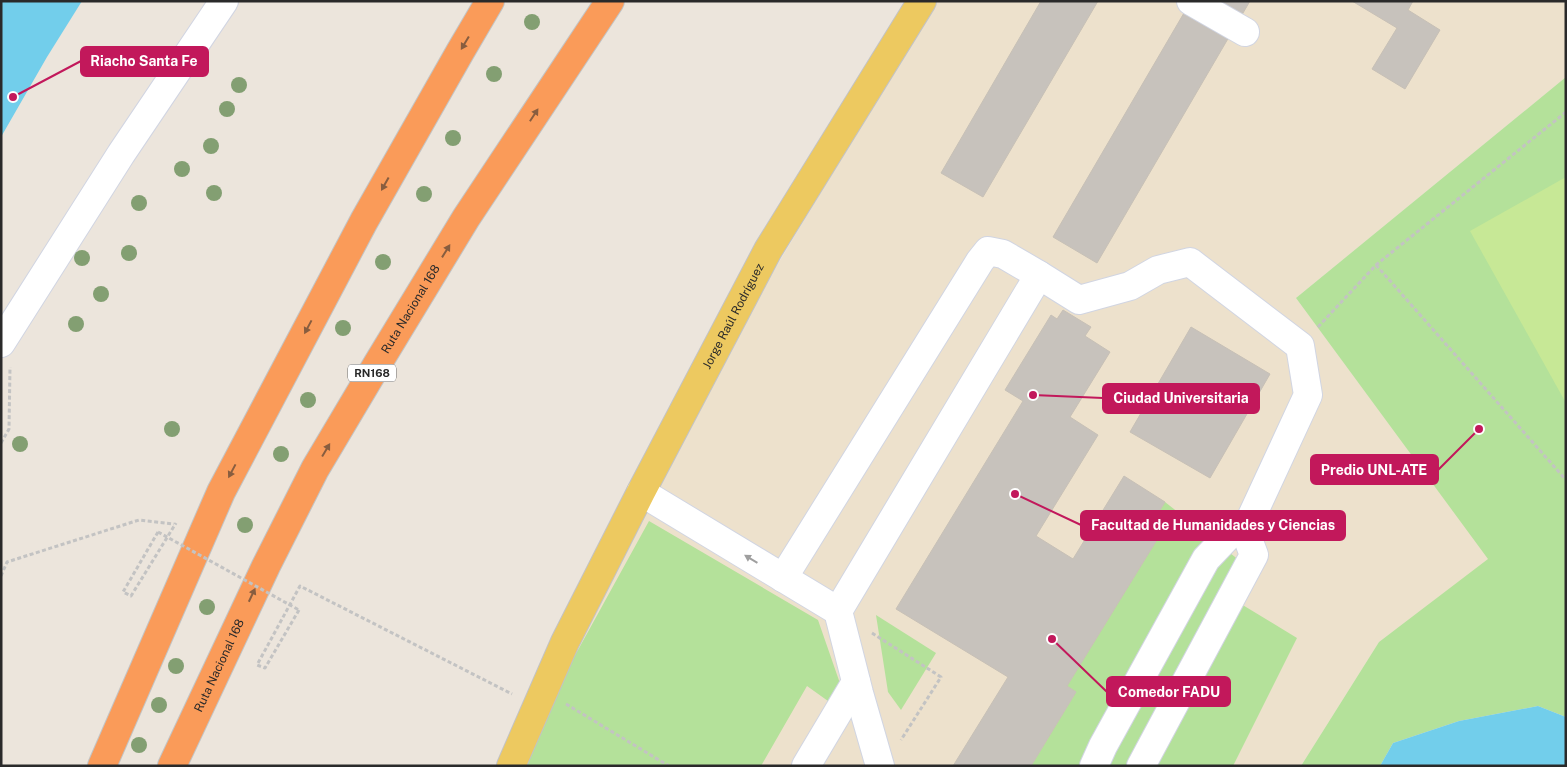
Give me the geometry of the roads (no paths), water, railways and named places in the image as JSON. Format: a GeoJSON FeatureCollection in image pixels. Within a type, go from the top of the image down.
{"type":"FeatureCollection","features":[{"type":"Feature","properties":{"kind":"highway"},"geometry":{"type":"LineString","coordinates":[[102,766],[221,492],[364,221],[490,1]]}},
{"type":"Feature","properties":{"kind":"highway","name":"Ruta Nacional 168"},"geometry":{"type":"LineString","coordinates":[[172,766],[314,469],[466,218],[610,1]]}},
{"type":"Feature","properties":{"kind":"main road","name":"Jorge Raúl Rodríguez"},"geometry":{"type":"LineString","coordinates":[[492,766],[533,705],[641,492],[768,250],[922,1]]}},
{"type":"Feature","properties":{"kind":"main road","name":"Jorge Raúl Rodríguez"},"geometry":{"type":"LineString","coordinates":[[511,766],[533,705]]}},
{"type":"Feature","properties":{"kind":"street"},"geometry":{"type":"LineString","coordinates":[[6,336],[121,154],[224,1]]}},
{"type":"Feature","properties":{"kind":"street"},"geometry":{"type":"LineString","coordinates":[[1191,1],[1245,32]]}},
{"type":"Feature","properties":{"kind":"street"},"geometry":{"type":"LineString","coordinates":[[783,578],[988,251],[1003,254],[1079,300],[1130,286],[1158,270],[1190,262],[1300,346],[1308,395],[1245,531],[1254,555],[1142,766]]}},
{"type":"Feature","properties":{"kind":"street"},"geometry":{"type":"LineString","coordinates":[[838,611],[1039,275]]}},
{"type":"Feature","properties":{"kind":"street"},"geometry":{"type":"LineString","coordinates":[[641,492],[838,611],[880,766]]}},
{"type":"Feature","properties":{"kind":"street"},"geometry":{"type":"LineString","coordinates":[[1094,766],[1103,746],[1206,560],[1230,534],[1245,531]]}},
{"type":"Feature","properties":{"kind":"street"},"geometry":{"type":"LineString","coordinates":[[806,766],[856,682]]}},
{"type":"Feature","properties":{"kind":"water"},"geometry":{"type":"Polygon","coordinates":[[[1,1],[82,1],[1,137],[1,1]]]}},
{"type":"Feature","properties":{"kind":"water"},"geometry":{"type":"Polygon","coordinates":[[[1538,706],[1566,717],[1566,766],[1380,766],[1393,743],[1459,721],[1538,706]]]}},
{"type":"Feature","properties":{"kind":"place","name":"Riacho Santa Fe"},"geometry":{"type":"Point","coordinates":[13,97]}},
{"type":"Feature","properties":{"kind":"place","name":"Ciudad Universitaria"},"geometry":{"type":"Point","coordinates":[1033,395]}},
{"type":"Feature","properties":{"kind":"place","name":"Predio UNL-ATE"},"geometry":{"type":"Point","coordinates":[1479,429]}},
{"type":"Feature","properties":{"kind":"place","name":"Facultad de Humanidades y Ciencias"},"geometry":{"type":"Point","coordinates":[1015,494]}},
{"type":"Feature","properties":{"kind":"place","name":"Comedor FADU"},"geometry":{"type":"Point","coordinates":[1052,639]}}]}
